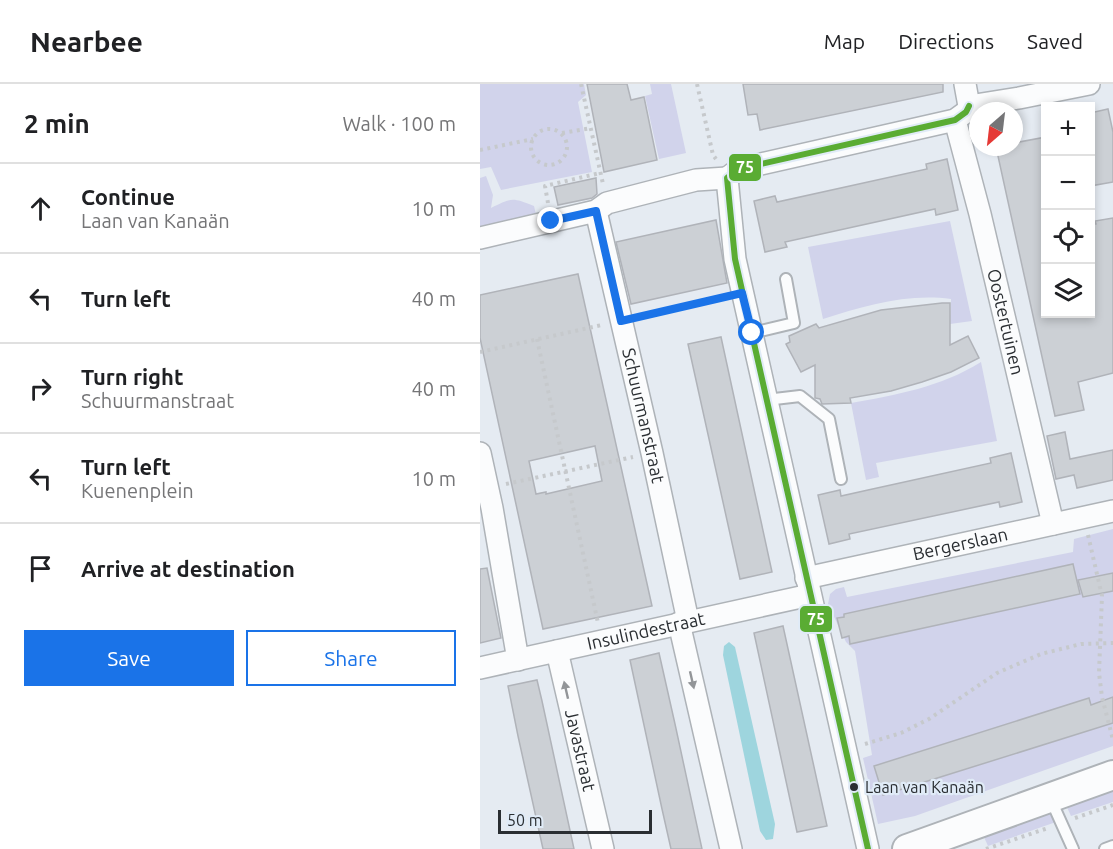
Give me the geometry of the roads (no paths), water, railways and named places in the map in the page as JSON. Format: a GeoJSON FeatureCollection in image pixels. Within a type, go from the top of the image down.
{"type":"FeatureCollection","features":[{"type":"Feature","properties":{"kind":"main road"},"geometry":{"type":"LineString","coordinates":[[907,849],[1113,775]]}},
{"type":"Feature","properties":{"kind":"street","name":"Oostertuinen"},"geometry":{"type":"LineString","coordinates":[[965,84],[962,113],[980,214],[1053,524]]}},
{"type":"Feature","properties":{"kind":"street"},"geometry":{"type":"LineString","coordinates":[[480,238],[551,221],[696,180],[733,173],[962,113],[1017,91],[1089,84]]}},
{"type":"Feature","properties":{"kind":"street"},"geometry":{"type":"LineString","coordinates":[[733,173],[735,259],[868,849]]}},
{"type":"Feature","properties":{"kind":"street","name":"Schuurmanstraat"},"geometry":{"type":"LineString","coordinates":[[601,207],[621,321],[652,453],[683,622],[731,849]]}},
{"type":"Feature","properties":{"kind":"street"},"geometry":{"type":"LineString","coordinates":[[480,453],[518,660]]}},
{"type":"Feature","properties":{"kind":"street","name":"Bergerslaan"},"geometry":{"type":"LineString","coordinates":[[808,587],[1053,524],[1113,511]]}},
{"type":"Feature","properties":{"kind":"street","name":"Insulindestraat"},"geometry":{"type":"LineString","coordinates":[[480,668],[683,622],[808,587]]}},
{"type":"Feature","properties":{"kind":"street","name":"Javastraat"},"geometry":{"type":"LineString","coordinates":[[557,651],[603,849]]}},
{"type":"Feature","properties":{"kind":"lane"},"geometry":{"type":"LineString","coordinates":[[752,333],[794,322],[786,279]]}},
{"type":"Feature","properties":{"kind":"lane"},"geometry":{"type":"LineString","coordinates":[[766,400],[800,396],[829,419],[841,479]]}},
{"type":"Feature","properties":{"kind":"lane"},"geometry":{"type":"LineString","coordinates":[[1050,797],[1072,849]]}},
{"type":"Feature","properties":{"kind":"lane"},"geometry":{"type":"LineString","coordinates":[[1105,849],[1113,846]]}},
{"type":"Feature","properties":{"kind":"place","name":"Laan van Kanaän"},"geometry":{"type":"Point","coordinates":[854,787]}}]}
